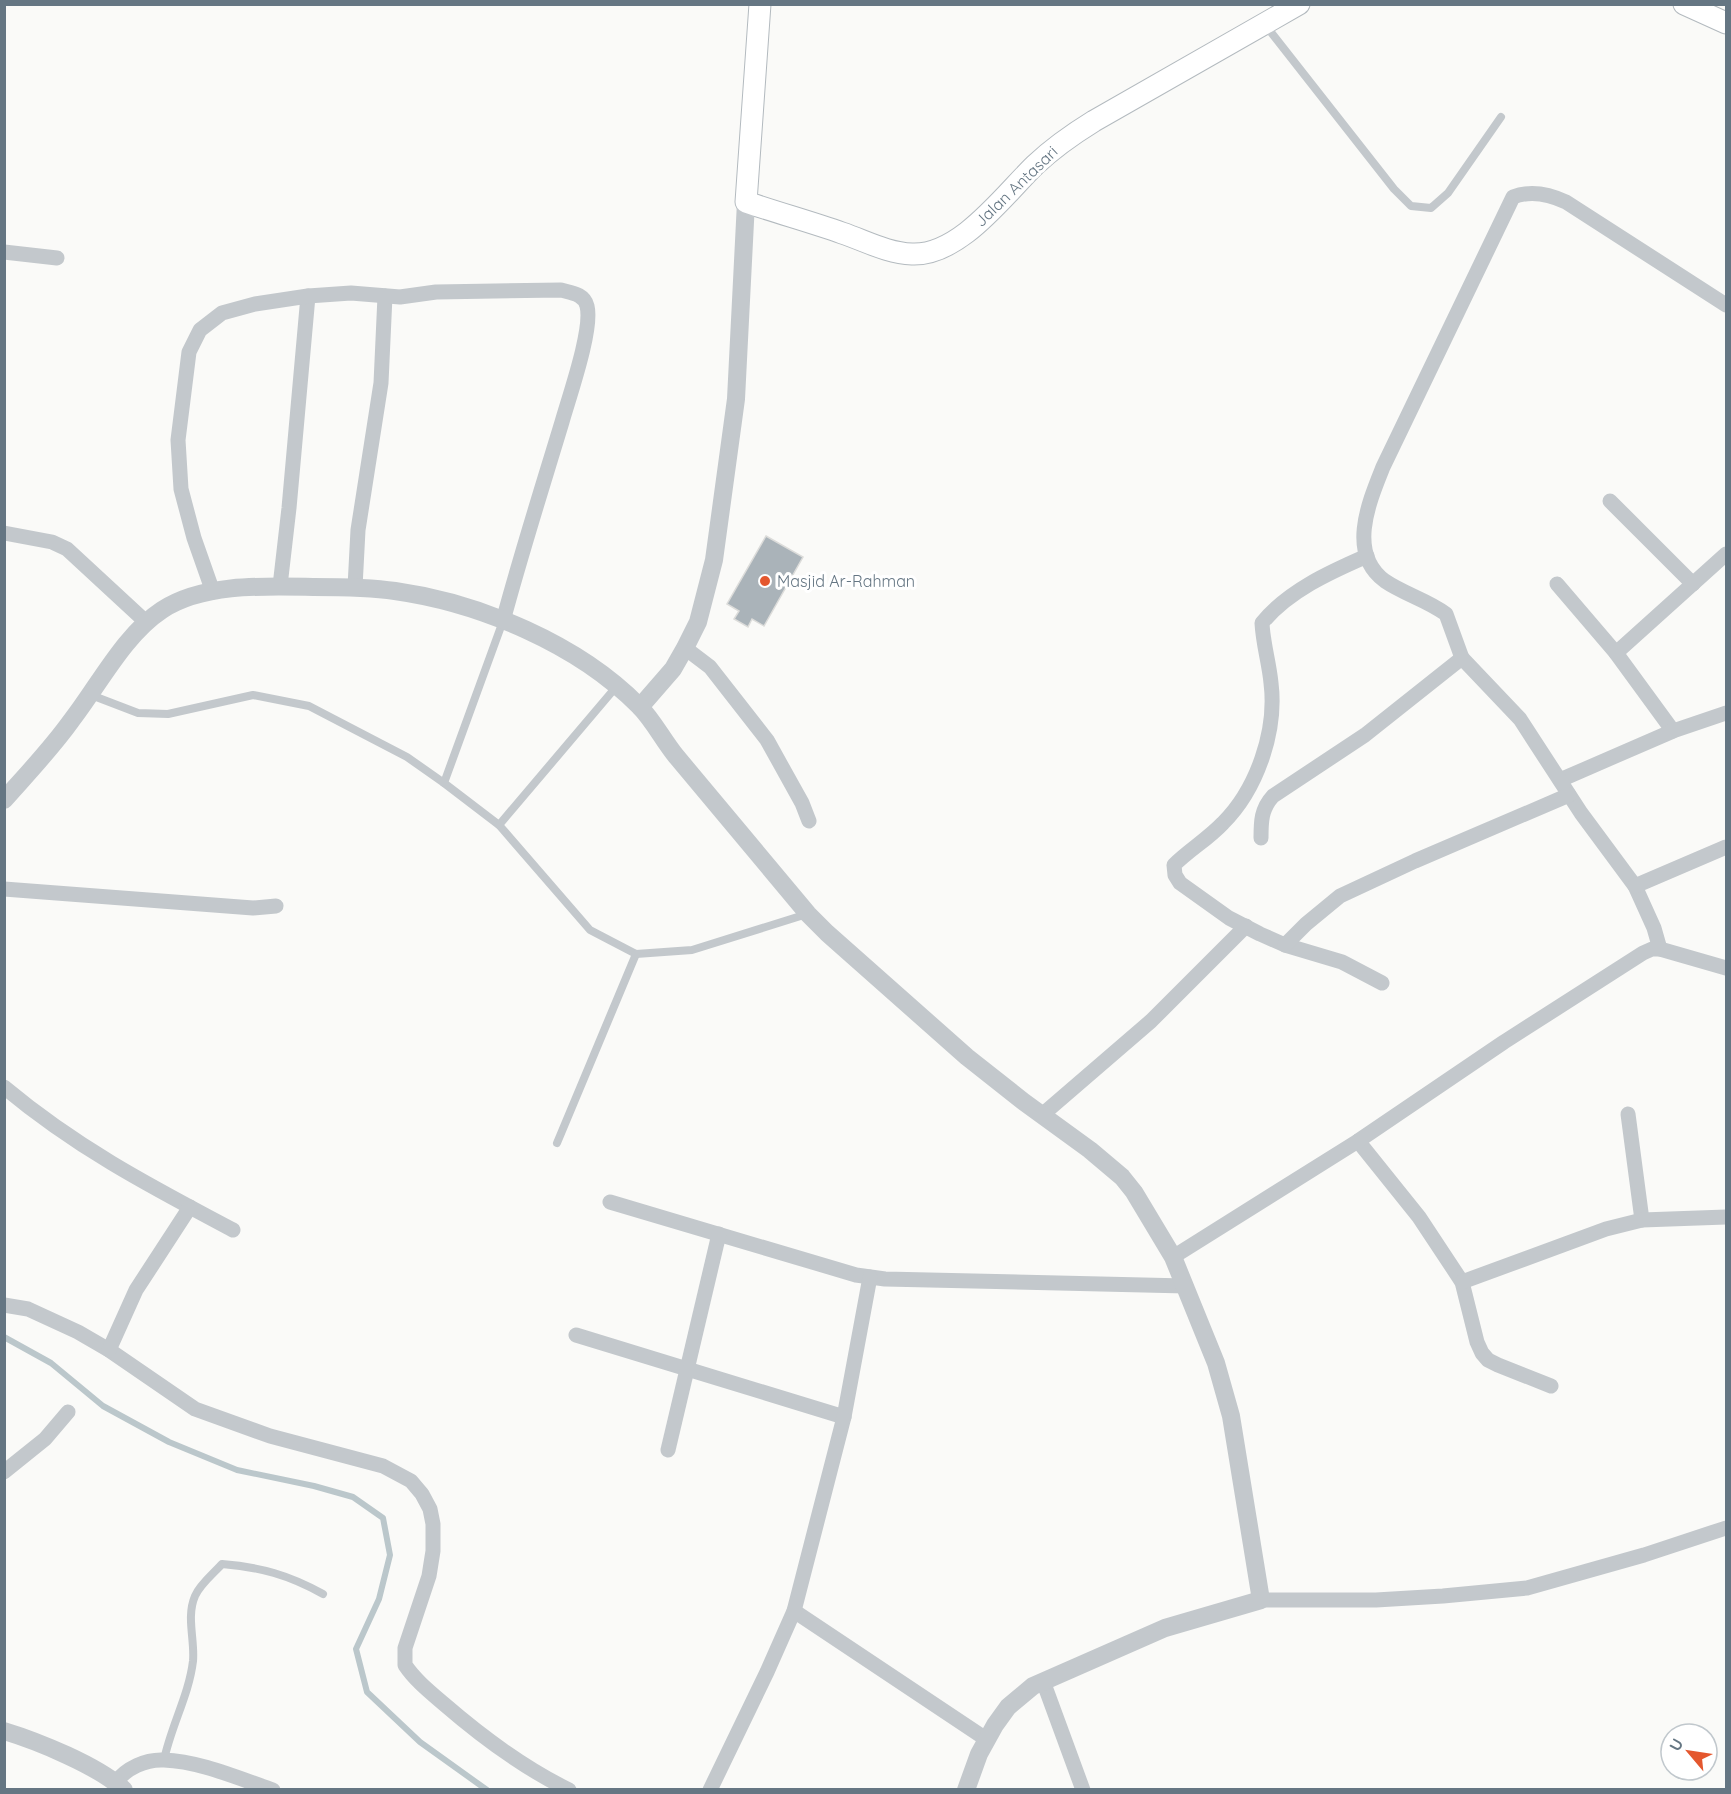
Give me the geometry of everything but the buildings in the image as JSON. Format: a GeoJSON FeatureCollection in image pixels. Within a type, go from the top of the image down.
{"type":"FeatureCollection","features":[{"type":"Feature","properties":{"kind":"main road"},"geometry":{"type":"LineString","coordinates":[[746,202],[760,4]]}},
{"type":"Feature","properties":{"kind":"main road","name":"Jalan Antasari"},"geometry":{"type":"LineString","coordinates":[[746,202],[843,233],[892,252],[915,254],[933,251],[961,237],[983,219],[1036,164],[1064,140],[1094,120],[1299,4]]}},
{"type":"Feature","properties":{"kind":"main road"},"geometry":{"type":"LineString","coordinates":[[1684,4],[1726,23]]}},
{"type":"Feature","properties":{"kind":"street"},"geometry":{"type":"LineString","coordinates":[[1660,949],[1654,928],[1635,886],[1569,795],[1520,719],[1462,658],[1446,614],[1386,581],[1372,569],[1364,550],[1365,525],[1369,503],[1383,467],[1513,197],[1523,193],[1541,194],[1554,196],[1566,202],[1726,305]]}},
{"type":"Feature","properties":{"kind":"street"},"geometry":{"type":"LineString","coordinates":[[640,707],[673,669],[698,622],[707,591],[722,505],[736,399],[746,202]]}},
{"type":"Feature","properties":{"kind":"street"},"geometry":{"type":"LineString","coordinates":[[4,252],[57,258]]}},
{"type":"Feature","properties":{"kind":"street"},"geometry":{"type":"LineString","coordinates":[[213,592],[194,538],[181,489],[178,440],[189,352],[200,330],[222,314],[255,304],[308,296],[351,293],[400,297],[436,292],[561,290],[584,298],[588,312],[584,341],[575,380],[521,554],[503,621]]}},
{"type":"Feature","properties":{"kind":"street"},"geometry":{"type":"LineString","coordinates":[[280,586],[290,508],[308,296]]}},
{"type":"Feature","properties":{"kind":"street"},"geometry":{"type":"LineString","coordinates":[[355,587],[357,530],[381,383],[385,296]]}},
{"type":"Feature","properties":{"kind":"street"},"geometry":{"type":"LineString","coordinates":[[1610,501],[1693,584]]}},
{"type":"Feature","properties":{"kind":"street"},"geometry":{"type":"LineString","coordinates":[[4,533],[52,542],[67,549],[146,622]]}},
{"type":"Feature","properties":{"kind":"street"},"geometry":{"type":"LineString","coordinates":[[1616,653],[1726,554]]}},
{"type":"Feature","properties":{"kind":"street"},"geometry":{"type":"LineString","coordinates":[[1367,556],[1337,569],[1281,603],[1262,623],[1271,683],[1271,719],[1261,760],[1242,800],[1224,823],[1174,865],[1175,875],[1180,883],[1229,918],[1285,945],[1342,962],[1382,983]]}},
{"type":"Feature","properties":{"kind":"street"},"geometry":{"type":"LineString","coordinates":[[1557,584],[1616,653],[1673,731]]}},
{"type":"Feature","properties":{"kind":"street"},"geometry":{"type":"LineString","coordinates":[[4,800],[49,749],[136,632],[146,622],[175,603],[213,592],[254,586],[355,587],[398,591],[450,602],[503,621],[559,646],[586,662],[640,707],[669,747],[808,914],[958,1049],[1097,1155],[1134,1192],[1173,1257],[1226,1392],[1261,1600]]}},
{"type":"Feature","properties":{"kind":"street"},"geometry":{"type":"LineString","coordinates":[[685,648],[710,667],[766,740],[802,803],[809,821]]}},
{"type":"Feature","properties":{"kind":"street"},"geometry":{"type":"LineString","coordinates":[[1261,838],[1262,816],[1266,804],[1273,796],[1365,735],[1462,658]]}},
{"type":"Feature","properties":{"kind":"street"},"geometry":{"type":"LineString","coordinates":[[1560,780],[1673,731],[1726,712]]}},
{"type":"Feature","properties":{"kind":"street"},"geometry":{"type":"LineString","coordinates":[[1285,945],[1340,896],[1414,861],[1569,795]]}},
{"type":"Feature","properties":{"kind":"street"},"geometry":{"type":"LineString","coordinates":[[1635,886],[1726,847]]}},
{"type":"Feature","properties":{"kind":"street"},"geometry":{"type":"LineString","coordinates":[[4,889],[253,908],[276,906]]}},
{"type":"Feature","properties":{"kind":"street"},"geometry":{"type":"LineString","coordinates":[[1042,1115],[1151,1021],[1246,926]]}},
{"type":"Feature","properties":{"kind":"street"},"geometry":{"type":"LineString","coordinates":[[1173,1257],[1358,1141],[1504,1042],[1643,953],[1660,949],[1726,968]]}},
{"type":"Feature","properties":{"kind":"street"},"geometry":{"type":"LineString","coordinates":[[4,1087],[40,1117],[87,1149],[233,1230]]}},
{"type":"Feature","properties":{"kind":"street"},"geometry":{"type":"LineString","coordinates":[[1628,1114],[1642,1220]]}},
{"type":"Feature","properties":{"kind":"street"},"geometry":{"type":"LineString","coordinates":[[1358,1141],[1419,1217],[1462,1282],[1477,1342],[1482,1353],[1488,1360],[1498,1365],[1551,1386]]}},
{"type":"Feature","properties":{"kind":"street"},"geometry":{"type":"LineString","coordinates":[[610,1202],[855,1275],[885,1279],[1186,1286]]}},
{"type":"Feature","properties":{"kind":"street"},"geometry":{"type":"LineString","coordinates":[[109,1350],[136,1290],[190,1207]]}},
{"type":"Feature","properties":{"kind":"street"},"geometry":{"type":"LineString","coordinates":[[1462,1282],[1606,1229],[1642,1220],[1726,1217]]}},
{"type":"Feature","properties":{"kind":"street"},"geometry":{"type":"LineString","coordinates":[[668,1450],[719,1234]]}},
{"type":"Feature","properties":{"kind":"street"},"geometry":{"type":"LineString","coordinates":[[710,1790],[794,1611],[844,1417],[870,1277]]}},
{"type":"Feature","properties":{"kind":"street"},"geometry":{"type":"LineString","coordinates":[[4,1305],[28,1309],[78,1332],[109,1350],[195,1409],[270,1436],[383,1466],[411,1482],[422,1494],[430,1509],[434,1524],[429,1576],[405,1648],[405,1665],[423,1686],[465,1722],[541,1775],[569,1790]]}},
{"type":"Feature","properties":{"kind":"street"},"geometry":{"type":"LineString","coordinates":[[576,1335],[844,1417]]}},
{"type":"Feature","properties":{"kind":"street"},"geometry":{"type":"LineString","coordinates":[[4,1472],[45,1439],[68,1412]]}},
{"type":"Feature","properties":{"kind":"street"},"geometry":{"type":"LineString","coordinates":[[966,1790],[986,1739],[1008,1707],[1026,1690],[1165,1628],[1261,1600],[1376,1600],[1527,1588],[1644,1556],[1726,1528]]}},
{"type":"Feature","properties":{"kind":"street"},"geometry":{"type":"LineString","coordinates":[[794,1611],[986,1739]]}},
{"type":"Feature","properties":{"kind":"street"},"geometry":{"type":"LineString","coordinates":[[1043,1681],[1083,1790]]}},
{"type":"Feature","properties":{"kind":"street"},"geometry":{"type":"LineString","coordinates":[[4,1731],[92,1768],[119,1786],[122,1774],[132,1768],[147,1762],[164,1760],[194,1765],[273,1790]]}},
{"type":"Feature","properties":{"kind":"lane"},"geometry":{"type":"LineString","coordinates":[[1265,24],[1394,189],[1412,206],[1431,208],[1448,193],[1501,117]]}},
{"type":"Feature","properties":{"kind":"lane"},"geometry":{"type":"LineString","coordinates":[[444,783],[503,621]]}},
{"type":"Feature","properties":{"kind":"lane"},"geometry":{"type":"LineString","coordinates":[[499,825],[617,686]]}},
{"type":"Feature","properties":{"kind":"lane"},"geometry":{"type":"LineString","coordinates":[[91,695],[138,713],[168,714],[253,695],[309,706],[407,757],[444,783],[499,825],[590,930],[636,954],[692,950],[808,914]]}},
{"type":"Feature","properties":{"kind":"lane"},"geometry":{"type":"LineString","coordinates":[[557,1143],[636,954]]}},
{"type":"Feature","properties":{"kind":"lane"},"geometry":{"type":"LineString","coordinates":[[164,1760],[193,1661],[191,1614],[195,1597],[222,1564],[244,1566],[283,1575],[323,1594]]}},
{"type":"Feature","properties":{"kind":"waterway"},"geometry":{"type":"LineString","coordinates":[[4,1337],[51,1363],[103,1406],[169,1442],[237,1470],[314,1486],[353,1497],[383,1518],[390,1555],[379,1599],[356,1649],[367,1692],[420,1742],[487,1790]]}},
{"type":"Feature","properties":{"kind":"place","name":"Masjid Ar-Rahman"},"geometry":{"type":"Point","coordinates":[765,581]}}]}
